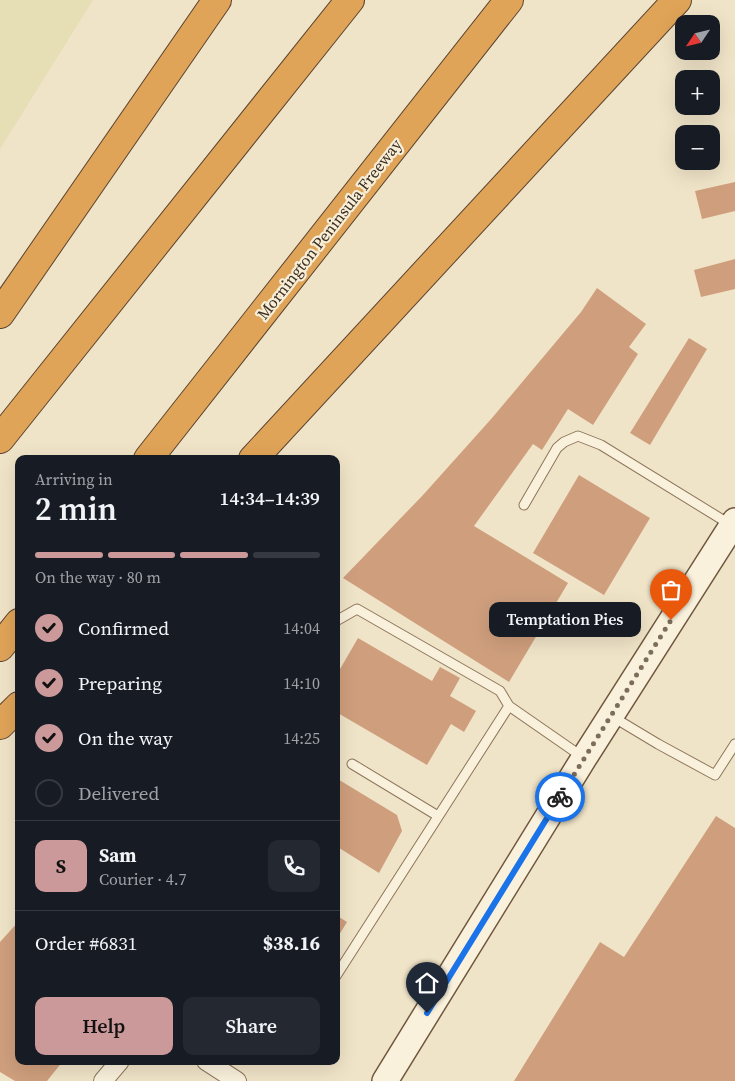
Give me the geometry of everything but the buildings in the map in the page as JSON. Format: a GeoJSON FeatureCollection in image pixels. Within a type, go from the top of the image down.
{"type":"FeatureCollection","features":[{"type":"Feature","properties":{"kind":"highway"},"geometry":{"type":"LineString","coordinates":[[0,314],[217,0]]}},
{"type":"Feature","properties":{"kind":"highway"},"geometry":{"type":"LineString","coordinates":[[0,439],[350,0]]}},
{"type":"Feature","properties":{"kind":"highway","name":"Mornington Peninsula Freeway"},"geometry":{"type":"LineString","coordinates":[[151,455],[509,0]]}},
{"type":"Feature","properties":{"kind":"highway"},"geometry":{"type":"LineString","coordinates":[[257,455],[677,0]]}},
{"type":"Feature","properties":{"kind":"highway"},"geometry":{"type":"LineString","coordinates":[[0,647],[15,628]]}},
{"type":"Feature","properties":{"kind":"highway"},"geometry":{"type":"LineString","coordinates":[[0,725],[15,710]]}},
{"type":"Feature","properties":{"kind":"main road"},"geometry":{"type":"LineString","coordinates":[[385,1081],[610,716],[733,523]]}},
{"type":"Feature","properties":{"kind":"street"},"geometry":{"type":"LineString","coordinates":[[103,1081],[117,1065]]}},
{"type":"Feature","properties":{"kind":"street"},"geometry":{"type":"LineString","coordinates":[[212,1065],[236,1081]]}},
{"type":"Feature","properties":{"kind":"lane"},"geometry":{"type":"LineString","coordinates":[[524,505],[557,448],[564,442],[578,436],[601,445],[733,523]]}},
{"type":"Feature","properties":{"kind":"lane"},"geometry":{"type":"LineString","coordinates":[[340,619],[357,609],[500,691],[509,706],[584,758]]}},
{"type":"Feature","properties":{"kind":"lane"},"geometry":{"type":"LineString","coordinates":[[340,970],[509,706]]}},
{"type":"Feature","properties":{"kind":"lane"},"geometry":{"type":"LineString","coordinates":[[610,716],[715,775],[735,744]]}},
{"type":"Feature","properties":{"kind":"lane"},"geometry":{"type":"LineString","coordinates":[[352,764],[438,816]]}},
{"type":"Feature","properties":{"kind":"shaded area"},"geometry":{"type":"Polygon","coordinates":[[[0,0],[93,0],[0,149],[0,0]]]}},
{"type":"Feature","properties":{"kind":"way so far"},"geometry":{"type":"LineString","coordinates":[[560,797],[671,620]]}},
{"type":"Feature","properties":{"kind":"place","name":"Temptation Pies"},"geometry":{"type":"Point","coordinates":[671,620]}},
{"type":"Feature","properties":{"kind":"route"},"geometry":{"type":"LineString","coordinates":[[427,1013],[560,797]]}}]}
